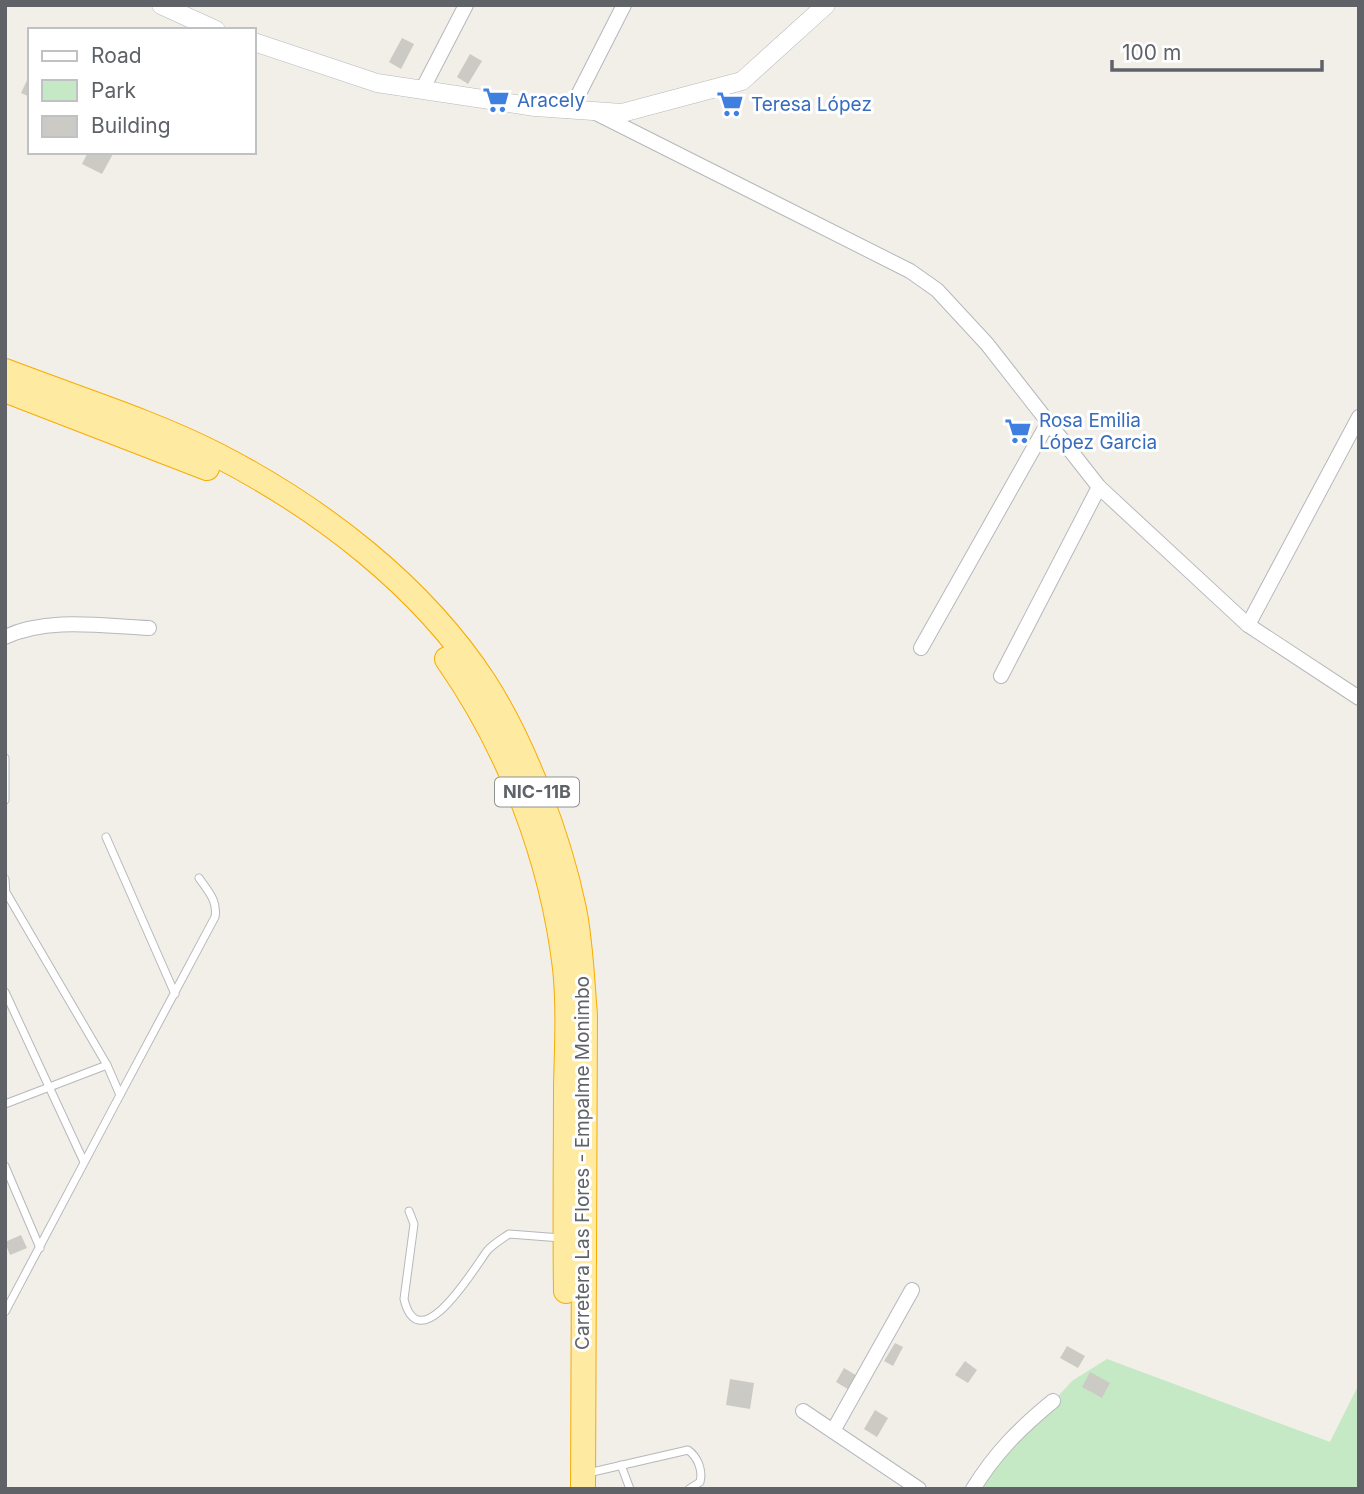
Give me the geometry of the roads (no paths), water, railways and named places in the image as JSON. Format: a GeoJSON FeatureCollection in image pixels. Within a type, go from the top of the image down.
{"type":"FeatureCollection","features":[{"type":"Feature","properties":{"kind":"highway","name":"Carretera Las Flores - Empalme Monimbo"},"geometry":{"type":"LineString","coordinates":[[5,371],[215,454],[263,480],[325,520],[386,571],[439,626],[485,684],[505,721],[557,841],[575,912],[581,961],[585,1015],[578,1484]]}},
{"type":"Feature","properties":{"kind":"highway","name":"Carretera Las Flores - Empalme Monimbo"},"geometry":{"type":"LineString","coordinates":[[5,390],[182,458],[241,485],[270,502],[332,546],[369,577],[417,625],[462,680],[517,788],[539,849],[555,911],[565,970],[565,1238],[578,1484]]}},
{"type":"Feature","properties":{"kind":"street"},"geometry":{"type":"LineString","coordinates":[[161,5],[212,28]]}},
{"type":"Feature","properties":{"kind":"street"},"geometry":{"type":"LineString","coordinates":[[422,90],[466,5]]}},
{"type":"Feature","properties":{"kind":"street"},"geometry":{"type":"LineString","coordinates":[[570,111],[624,5]]}},
{"type":"Feature","properties":{"kind":"street"},"geometry":{"type":"LineString","coordinates":[[256,43],[377,83],[570,111],[622,113],[742,81],[826,5]]}},
{"type":"Feature","properties":{"kind":"street"},"geometry":{"type":"LineString","coordinates":[[596,113],[910,271],[937,290],[1049,421],[1099,487],[1248,625],[1359,698]]}},
{"type":"Feature","properties":{"kind":"street"},"geometry":{"type":"LineString","coordinates":[[1248,625],[1359,417]]}},
{"type":"Feature","properties":{"kind":"street"},"geometry":{"type":"LineString","coordinates":[[922,648],[1049,421]]}},
{"type":"Feature","properties":{"kind":"street"},"geometry":{"type":"LineString","coordinates":[[1001,676],[1099,487]]}},
{"type":"Feature","properties":{"kind":"street"},"geometry":{"type":"LineString","coordinates":[[5,637],[25,628],[63,625],[149,628]]}},
{"type":"Feature","properties":{"kind":"street"},"geometry":{"type":"LineString","coordinates":[[833,1431],[912,1290]]}},
{"type":"Feature","properties":{"kind":"street"},"geometry":{"type":"LineString","coordinates":[[973,1489],[995,1454],[1018,1429],[1053,1402]]}},
{"type":"Feature","properties":{"kind":"street"},"geometry":{"type":"LineString","coordinates":[[803,1411],[919,1489]]}},
{"type":"Feature","properties":{"kind":"lane"},"geometry":{"type":"LineString","coordinates":[[5,758],[5,800]]}},
{"type":"Feature","properties":{"kind":"lane"},"geometry":{"type":"LineString","coordinates":[[106,837],[175,993]]}},
{"type":"Feature","properties":{"kind":"lane"},"geometry":{"type":"LineString","coordinates":[[5,1311],[215,917],[217,908],[199,878]]}},
{"type":"Feature","properties":{"kind":"lane"},"geometry":{"type":"LineString","coordinates":[[5,879],[6,895],[107,1065],[120,1095]]}},
{"type":"Feature","properties":{"kind":"lane"},"geometry":{"type":"LineString","coordinates":[[5,992],[83,1163]]}},
{"type":"Feature","properties":{"kind":"lane"},"geometry":{"type":"LineString","coordinates":[[5,1104],[107,1065]]}},
{"type":"Feature","properties":{"kind":"lane"},"geometry":{"type":"LineString","coordinates":[[5,1166],[40,1248]]}},
{"type":"Feature","properties":{"kind":"lane"},"geometry":{"type":"LineString","coordinates":[[409,1211],[415,1224],[404,1299],[407,1309],[415,1318],[424,1320],[433,1317],[450,1303],[489,1248],[509,1234],[565,1238]]}},
{"type":"Feature","properties":{"kind":"lane"},"geometry":{"type":"LineString","coordinates":[[578,1484],[621,1465],[688,1450],[694,1455],[702,1475],[700,1482],[689,1489]]}},
{"type":"Feature","properties":{"kind":"lane"},"geometry":{"type":"LineString","coordinates":[[621,1465],[630,1489]]}},
{"type":"Feature","properties":{"kind":"place","name":"Aracely"},"geometry":{"type":"Point","coordinates":[496,100]}},
{"type":"Feature","properties":{"kind":"place","name":"Teresa López"},"geometry":{"type":"Point","coordinates":[730,104]}},
{"type":"Feature","properties":{"kind":"place","name":"Rosa Emilia López Garcia"},"geometry":{"type":"Point","coordinates":[1018,431]}}]}
